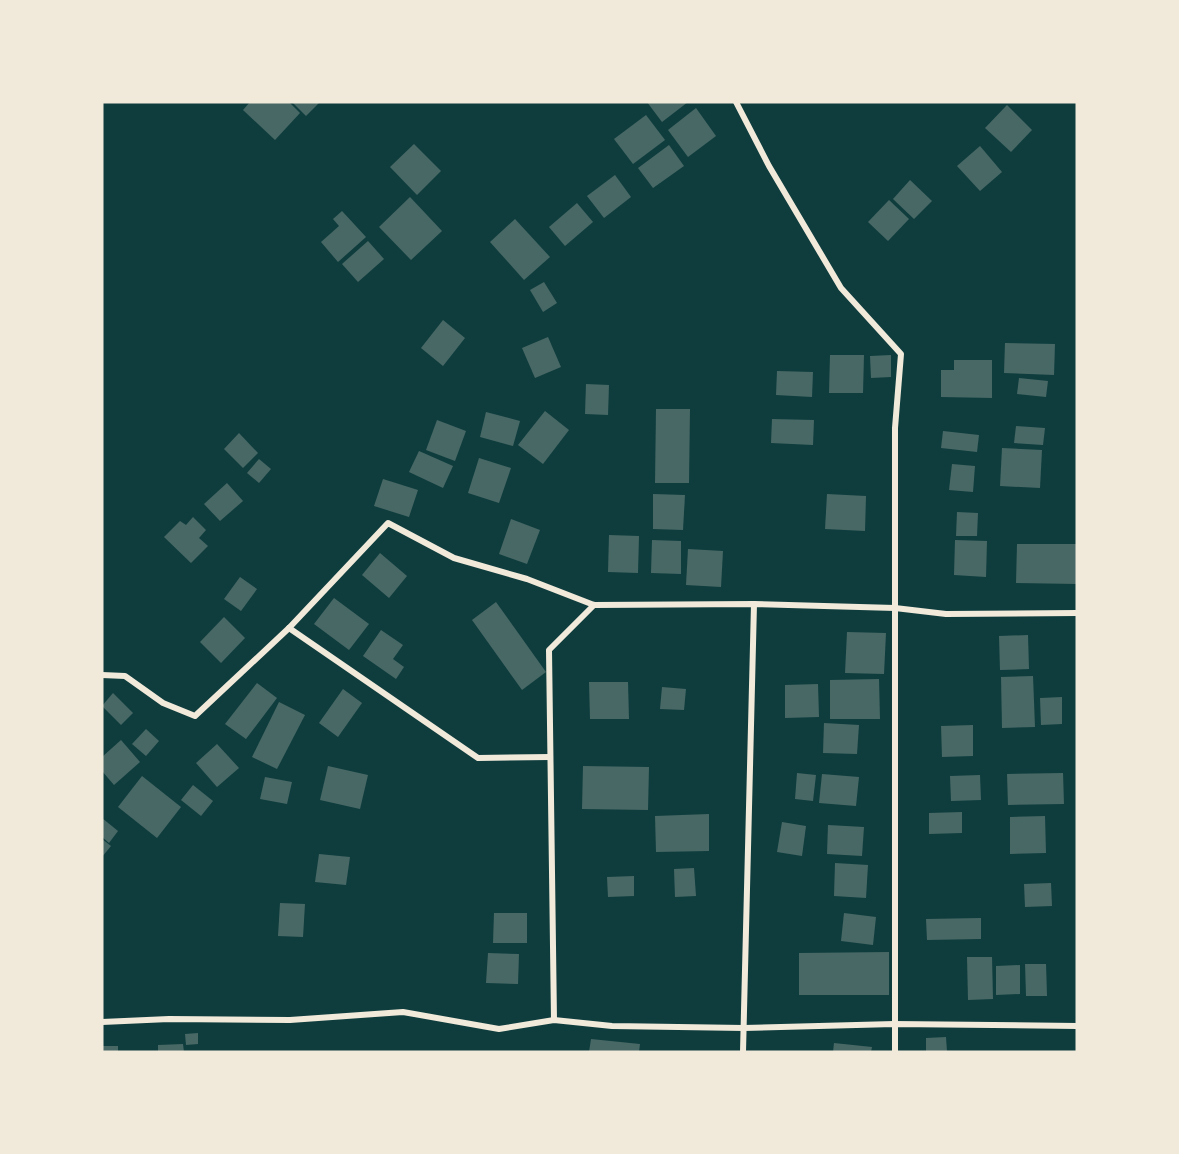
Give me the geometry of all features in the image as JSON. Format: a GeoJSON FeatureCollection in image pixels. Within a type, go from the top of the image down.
{"type":"FeatureCollection","features":[{"type":"Feature","properties":{"kind":"street"},"geometry":{"type":"LineString","coordinates":[[736,102],[769,166],[841,288],[901,354],[895,428],[895,1052]]}},
{"type":"Feature","properties":{"kind":"street"},"geometry":{"type":"LineString","coordinates":[[102,675],[125,676],[163,703],[195,716],[289,628],[388,523],[454,558],[527,579],[594,605],[754,604],[895,608],[946,614],[1077,613]]}},
{"type":"Feature","properties":{"kind":"street"},"geometry":{"type":"LineString","coordinates":[[743,1052],[754,604]]}},
{"type":"Feature","properties":{"kind":"street"},"geometry":{"type":"LineString","coordinates":[[554,1020],[549,650],[594,605]]}},
{"type":"Feature","properties":{"kind":"street"},"geometry":{"type":"LineString","coordinates":[[289,628],[478,758],[550,757]]}},
{"type":"Feature","properties":{"kind":"street"},"geometry":{"type":"LineString","coordinates":[[102,1022],[169,1019],[290,1020],[403,1012],[499,1029],[554,1020],[612,1026],[744,1028],[894,1024],[1077,1026]]}},
{"type":"Feature","properties":{"kind":"building"},"geometry":{"type":"Polygon","coordinates":[[[250,102],[289,102],[300,113],[275,140],[243,110],[250,102]]]}},
{"type":"Feature","properties":{"kind":"building"},"geometry":{"type":"Polygon","coordinates":[[[292,102],[320,102],[306,116],[292,102]]]}},
{"type":"Feature","properties":{"kind":"building"},"geometry":{"type":"Polygon","coordinates":[[[647,102],[688,102],[662,122],[647,102]]]}},
{"type":"Feature","properties":{"kind":"building"},"geometry":{"type":"Polygon","coordinates":[[[1007,105],[1032,130],[1011,152],[985,128],[1007,105]]]}},
{"type":"Feature","properties":{"kind":"building"},"geometry":{"type":"Polygon","coordinates":[[[696,108],[716,136],[688,157],[668,130],[696,108]]]}},
{"type":"Feature","properties":{"kind":"building"},"geometry":{"type":"Polygon","coordinates":[[[646,115],[665,140],[633,164],[614,139],[646,115]]]}},
{"type":"Feature","properties":{"kind":"building"},"geometry":{"type":"Polygon","coordinates":[[[414,144],[441,171],[417,195],[390,167],[414,144]]]}},
{"type":"Feature","properties":{"kind":"building"},"geometry":{"type":"Polygon","coordinates":[[[669,145],[684,166],[653,188],[638,168],[669,145]]]}},
{"type":"Feature","properties":{"kind":"building"},"geometry":{"type":"Polygon","coordinates":[[[980,146],[1002,172],[980,191],[957,166],[980,146]]]}},
{"type":"Feature","properties":{"kind":"building"},"geometry":{"type":"Polygon","coordinates":[[[615,175],[631,197],[604,218],[587,196],[615,175]]]}},
{"type":"Feature","properties":{"kind":"building"},"geometry":{"type":"Polygon","coordinates":[[[910,180],[932,201],[914,219],[893,199],[910,180]]]}},
{"type":"Feature","properties":{"kind":"building"},"geometry":{"type":"Polygon","coordinates":[[[410,197],[442,231],[411,260],[379,227],[410,197]]]}},
{"type":"Feature","properties":{"kind":"building"},"geometry":{"type":"Polygon","coordinates":[[[889,200],[909,219],[888,241],[868,222],[889,200]]]}},
{"type":"Feature","properties":{"kind":"building"},"geometry":{"type":"Polygon","coordinates":[[[577,203],[593,222],[565,246],[549,227],[577,203]]]}},
{"type":"Feature","properties":{"kind":"building"},"geometry":{"type":"Polygon","coordinates":[[[342,211],[366,237],[338,262],[321,242],[339,226],[333,219],[342,211]]]}},
{"type":"Feature","properties":{"kind":"building"},"geometry":{"type":"Polygon","coordinates":[[[515,219],[550,257],[524,280],[490,242],[515,219]]]}},
{"type":"Feature","properties":{"kind":"building"},"geometry":{"type":"Polygon","coordinates":[[[368,241],[384,259],[358,282],[342,264],[368,241]]]}},
{"type":"Feature","properties":{"kind":"building"},"geometry":{"type":"Polygon","coordinates":[[[544,282],[557,303],[543,312],[530,290],[544,282]]]}},
{"type":"Feature","properties":{"kind":"building"},"geometry":{"type":"Polygon","coordinates":[[[443,320],[465,338],[443,366],[421,348],[443,320]]]}},
{"type":"Feature","properties":{"kind":"building"},"geometry":{"type":"Polygon","coordinates":[[[548,337],[561,367],[535,378],[522,348],[548,337]]]}},
{"type":"Feature","properties":{"kind":"building"},"geometry":{"type":"Polygon","coordinates":[[[1005,343],[1055,344],[1054,375],[1004,373],[1005,343]]]}},
{"type":"Feature","properties":{"kind":"building"},"geometry":{"type":"Polygon","coordinates":[[[830,355],[864,355],[863,393],[829,393],[830,355]]]}},
{"type":"Feature","properties":{"kind":"building"},"geometry":{"type":"Polygon","coordinates":[[[891,355],[891,377],[871,378],[870,356],[891,355]]]}},
{"type":"Feature","properties":{"kind":"building"},"geometry":{"type":"Polygon","coordinates":[[[954,360],[992,360],[992,398],[941,397],[941,370],[954,370],[954,360]]]}},
{"type":"Feature","properties":{"kind":"building"},"geometry":{"type":"Polygon","coordinates":[[[777,371],[813,372],[812,397],[776,395],[777,371]]]}},
{"type":"Feature","properties":{"kind":"building"},"geometry":{"type":"Polygon","coordinates":[[[1019,378],[1048,381],[1046,397],[1017,394],[1019,378]]]}},
{"type":"Feature","properties":{"kind":"building"},"geometry":{"type":"Polygon","coordinates":[[[586,384],[609,385],[608,415],[585,414],[586,384]]]}},
{"type":"Feature","properties":{"kind":"building"},"geometry":{"type":"Polygon","coordinates":[[[656,409],[690,409],[689,483],[655,483],[656,409]]]}},
{"type":"Feature","properties":{"kind":"building"},"geometry":{"type":"Polygon","coordinates":[[[545,411],[569,430],[543,464],[518,445],[545,411]]]}},
{"type":"Feature","properties":{"kind":"building"},"geometry":{"type":"Polygon","coordinates":[[[486,412],[520,421],[513,446],[480,437],[486,412]]]}},
{"type":"Feature","properties":{"kind":"building"},"geometry":{"type":"Polygon","coordinates":[[[772,419],[814,420],[813,445],[771,443],[772,419]]]}},
{"type":"Feature","properties":{"kind":"building"},"geometry":{"type":"Polygon","coordinates":[[[437,420],[466,431],[455,461],[426,450],[437,420]]]}},
{"type":"Feature","properties":{"kind":"building"},"geometry":{"type":"Polygon","coordinates":[[[1016,426],[1045,428],[1043,445],[1014,443],[1016,426]]]}},
{"type":"Feature","properties":{"kind":"building"},"geometry":{"type":"Polygon","coordinates":[[[943,431],[979,435],[977,452],[941,448],[943,431]]]}},
{"type":"Feature","properties":{"kind":"building"},"geometry":{"type":"Polygon","coordinates":[[[239,433],[258,453],[243,468],[224,449],[239,433]]]}},
{"type":"Feature","properties":{"kind":"building"},"geometry":{"type":"Polygon","coordinates":[[[1002,448],[1042,450],[1040,488],[1000,486],[1002,448]]]}},
{"type":"Feature","properties":{"kind":"building"},"geometry":{"type":"Polygon","coordinates":[[[419,451],[453,466],[443,488],[409,472],[419,451]]]}},
{"type":"Feature","properties":{"kind":"building"},"geometry":{"type":"Polygon","coordinates":[[[479,458],[511,468],[499,503],[468,493],[479,458]]]}},
{"type":"Feature","properties":{"kind":"building"},"geometry":{"type":"Polygon","coordinates":[[[259,459],[271,469],[259,483],[247,473],[259,459]]]}},
{"type":"Feature","properties":{"kind":"building"},"geometry":{"type":"Polygon","coordinates":[[[952,464],[975,466],[973,492],[949,490],[952,464]]]}},
{"type":"Feature","properties":{"kind":"building"},"geometry":{"type":"Polygon","coordinates":[[[383,479],[418,490],[409,517],[374,506],[383,479]]]}},
{"type":"Feature","properties":{"kind":"building"},"geometry":{"type":"Polygon","coordinates":[[[227,483],[243,501],[220,521],[204,504],[227,483]]]}},
{"type":"Feature","properties":{"kind":"building"},"geometry":{"type":"Polygon","coordinates":[[[653,494],[685,495],[683,530],[653,529],[653,494]]]}},
{"type":"Feature","properties":{"kind":"building"},"geometry":{"type":"Polygon","coordinates":[[[827,494],[866,496],[865,531],[825,529],[827,494]]]}},
{"type":"Feature","properties":{"kind":"building"},"geometry":{"type":"Polygon","coordinates":[[[957,512],[978,513],[977,536],[956,536],[957,512]]]}},
{"type":"Feature","properties":{"kind":"building"},"geometry":{"type":"Polygon","coordinates":[[[193,517],[206,530],[199,538],[208,546],[191,563],[164,537],[180,521],[186,525],[193,517]]]}},
{"type":"Feature","properties":{"kind":"building"},"geometry":{"type":"Polygon","coordinates":[[[511,519],[540,530],[527,564],[499,554],[511,519]]]}},
{"type":"Feature","properties":{"kind":"building"},"geometry":{"type":"Polygon","coordinates":[[[609,535],[639,536],[638,573],[608,572],[609,535]]]}},
{"type":"Feature","properties":{"kind":"building"},"geometry":{"type":"Polygon","coordinates":[[[652,540],[681,541],[681,574],[651,573],[652,540]]]}},
{"type":"Feature","properties":{"kind":"building"},"geometry":{"type":"Polygon","coordinates":[[[955,540],[987,541],[986,577],[954,575],[955,540]]]}},
{"type":"Feature","properties":{"kind":"building"},"geometry":{"type":"Polygon","coordinates":[[[1017,544],[1077,544],[1077,584],[1016,583],[1017,544]]]}},
{"type":"Feature","properties":{"kind":"building"},"geometry":{"type":"Polygon","coordinates":[[[688,549],[723,551],[721,587],[686,585],[688,549]]]}},
{"type":"Feature","properties":{"kind":"building"},"geometry":{"type":"Polygon","coordinates":[[[380,553],[407,576],[389,598],[362,575],[380,553]]]}},
{"type":"Feature","properties":{"kind":"building"},"geometry":{"type":"Polygon","coordinates":[[[240,577],[257,589],[241,611],[224,599],[240,577]]]}},
{"type":"Feature","properties":{"kind":"building"},"geometry":{"type":"Polygon","coordinates":[[[334,598],[369,624],[349,650],[314,624],[334,598]]]}},
{"type":"Feature","properties":{"kind":"building"},"geometry":{"type":"Polygon","coordinates":[[[496,602],[546,672],[522,690],[472,620],[496,602]]]}},
{"type":"Feature","properties":{"kind":"building"},"geometry":{"type":"Polygon","coordinates":[[[224,617],[245,638],[221,663],[200,642],[224,617]]]}},
{"type":"Feature","properties":{"kind":"building"},"geometry":{"type":"Polygon","coordinates":[[[381,630],[403,645],[393,659],[404,667],[396,679],[363,656],[381,630]]]}},
{"type":"Feature","properties":{"kind":"building"},"geometry":{"type":"Polygon","coordinates":[[[847,632],[886,633],[884,674],[845,673],[847,632]]]}},
{"type":"Feature","properties":{"kind":"building"},"geometry":{"type":"Polygon","coordinates":[[[1028,635],[1029,669],[1000,670],[999,636],[1028,635]]]}},
{"type":"Feature","properties":{"kind":"building"},"geometry":{"type":"Polygon","coordinates":[[[1033,676],[1035,727],[1002,728],[1001,677],[1033,676]]]}},
{"type":"Feature","properties":{"kind":"building"},"geometry":{"type":"Polygon","coordinates":[[[879,679],[880,719],[830,719],[830,680],[879,679]]]}},
{"type":"Feature","properties":{"kind":"building"},"geometry":{"type":"Polygon","coordinates":[[[589,682],[628,682],[629,719],[590,719],[589,682]]]}},
{"type":"Feature","properties":{"kind":"building"},"geometry":{"type":"Polygon","coordinates":[[[257,683],[277,698],[246,739],[225,724],[257,683]]]}},
{"type":"Feature","properties":{"kind":"building"},"geometry":{"type":"Polygon","coordinates":[[[818,684],[819,717],[785,718],[785,685],[818,684]]]}},
{"type":"Feature","properties":{"kind":"building"},"geometry":{"type":"Polygon","coordinates":[[[662,687],[686,689],[684,710],[660,709],[662,687]]]}},
{"type":"Feature","properties":{"kind":"building"},"geometry":{"type":"Polygon","coordinates":[[[343,689],[362,703],[338,737],[319,723],[343,689]]]}},
{"type":"Feature","properties":{"kind":"building"},"geometry":{"type":"Polygon","coordinates":[[[113,693],[133,713],[121,725],[102,706],[113,693]]]}},
{"type":"Feature","properties":{"kind":"building"},"geometry":{"type":"Polygon","coordinates":[[[1062,697],[1062,724],[1041,725],[1040,698],[1062,697]]]}},
{"type":"Feature","properties":{"kind":"building"},"geometry":{"type":"Polygon","coordinates":[[[279,702],[305,715],[277,769],[252,757],[279,702]]]}},
{"type":"Feature","properties":{"kind":"building"},"geometry":{"type":"Polygon","coordinates":[[[824,723],[859,725],[857,754],[823,753],[824,723]]]}},
{"type":"Feature","properties":{"kind":"building"},"geometry":{"type":"Polygon","coordinates":[[[973,725],[973,756],[942,757],[941,726],[973,725]]]}},
{"type":"Feature","properties":{"kind":"building"},"geometry":{"type":"Polygon","coordinates":[[[146,729],[159,741],[146,756],[132,744],[146,729]]]}},
{"type":"Feature","properties":{"kind":"building"},"geometry":{"type":"Polygon","coordinates":[[[121,740],[140,762],[114,785],[102,771],[102,757],[121,740]]]}},
{"type":"Feature","properties":{"kind":"building"},"geometry":{"type":"Polygon","coordinates":[[[217,744],[239,768],[217,787],[196,763],[217,744]]]}},
{"type":"Feature","properties":{"kind":"building"},"geometry":{"type":"Polygon","coordinates":[[[328,766],[368,775],[360,809],[320,800],[328,766]]]}},
{"type":"Feature","properties":{"kind":"building"},"geometry":{"type":"Polygon","coordinates":[[[583,766],[649,767],[648,810],[582,809],[583,766]]]}},
{"type":"Feature","properties":{"kind":"building"},"geometry":{"type":"Polygon","coordinates":[[[797,773],[816,775],[813,801],[795,799],[797,773]]]}},
{"type":"Feature","properties":{"kind":"building"},"geometry":{"type":"Polygon","coordinates":[[[1063,773],[1064,804],[1008,805],[1007,774],[1063,773]]]}},
{"type":"Feature","properties":{"kind":"building"},"geometry":{"type":"Polygon","coordinates":[[[822,774],[859,777],[856,806],[819,803],[822,774]]]}},
{"type":"Feature","properties":{"kind":"building"},"geometry":{"type":"Polygon","coordinates":[[[980,775],[981,800],[951,801],[950,776],[980,775]]]}},
{"type":"Feature","properties":{"kind":"building"},"geometry":{"type":"Polygon","coordinates":[[[142,776],[181,807],[157,838],[118,807],[142,776]]]}},
{"type":"Feature","properties":{"kind":"building"},"geometry":{"type":"Polygon","coordinates":[[[265,777],[292,782],[287,804],[260,799],[265,777]]]}},
{"type":"Feature","properties":{"kind":"building"},"geometry":{"type":"Polygon","coordinates":[[[193,785],[213,801],[201,816],[181,800],[193,785]]]}},
{"type":"Feature","properties":{"kind":"building"},"geometry":{"type":"Polygon","coordinates":[[[962,812],[962,833],[929,834],[929,813],[962,812]]]}},
{"type":"Feature","properties":{"kind":"building"},"geometry":{"type":"Polygon","coordinates":[[[709,814],[709,851],[656,852],[655,816],[709,814]]]}},
{"type":"Feature","properties":{"kind":"building"},"geometry":{"type":"Polygon","coordinates":[[[1045,816],[1046,853],[1010,854],[1010,817],[1045,816]]]}},
{"type":"Feature","properties":{"kind":"building"},"geometry":{"type":"Polygon","coordinates":[[[102,818],[118,831],[109,843],[102,837],[102,818]]]}},
{"type":"Feature","properties":{"kind":"building"},"geometry":{"type":"Polygon","coordinates":[[[782,822],[806,826],[802,856],[777,852],[782,822]]]}},
{"type":"Feature","properties":{"kind":"building"},"geometry":{"type":"Polygon","coordinates":[[[828,825],[864,827],[862,856],[827,854],[828,825]]]}},
{"type":"Feature","properties":{"kind":"building"},"geometry":{"type":"Polygon","coordinates":[[[102,839],[111,846],[102,857],[102,839]]]}},
{"type":"Feature","properties":{"kind":"building"},"geometry":{"type":"Polygon","coordinates":[[[319,854],[350,857],[346,885],[315,882],[319,854]]]}},
{"type":"Feature","properties":{"kind":"building"},"geometry":{"type":"Polygon","coordinates":[[[835,863],[868,865],[866,898],[834,896],[835,863]]]}},
{"type":"Feature","properties":{"kind":"building"},"geometry":{"type":"Polygon","coordinates":[[[694,868],[696,896],[675,897],[674,869],[694,868]]]}},
{"type":"Feature","properties":{"kind":"building"},"geometry":{"type":"Polygon","coordinates":[[[634,876],[634,896],[608,897],[607,877],[634,876]]]}},
{"type":"Feature","properties":{"kind":"building"},"geometry":{"type":"Polygon","coordinates":[[[1051,883],[1052,906],[1025,907],[1024,884],[1051,883]]]}},
{"type":"Feature","properties":{"kind":"building"},"geometry":{"type":"Polygon","coordinates":[[[280,903],[305,904],[303,937],[278,936],[280,903]]]}},
{"type":"Feature","properties":{"kind":"building"},"geometry":{"type":"Polygon","coordinates":[[[494,913],[527,913],[527,943],[493,943],[494,913]]]}},
{"type":"Feature","properties":{"kind":"building"},"geometry":{"type":"Polygon","coordinates":[[[844,913],[876,917],[873,945],[841,941],[844,913]]]}},
{"type":"Feature","properties":{"kind":"building"},"geometry":{"type":"Polygon","coordinates":[[[981,918],[981,939],[927,940],[926,919],[981,918]]]}},
{"type":"Feature","properties":{"kind":"building"},"geometry":{"type":"Polygon","coordinates":[[[889,952],[889,995],[799,995],[799,953],[889,952]]]}},
{"type":"Feature","properties":{"kind":"building"},"geometry":{"type":"Polygon","coordinates":[[[488,953],[519,954],[518,984],[486,983],[488,953]]]}},
{"type":"Feature","properties":{"kind":"building"},"geometry":{"type":"Polygon","coordinates":[[[967,957],[992,957],[993,999],[968,1000],[967,957]]]}},
{"type":"Feature","properties":{"kind":"building"},"geometry":{"type":"Polygon","coordinates":[[[1025,964],[1046,964],[1047,996],[1026,996],[1025,964]]]}},
{"type":"Feature","properties":{"kind":"building"},"geometry":{"type":"Polygon","coordinates":[[[1020,965],[1020,994],[996,995],[996,966],[1020,965]]]}},
{"type":"Feature","properties":{"kind":"building"},"geometry":{"type":"Polygon","coordinates":[[[198,1033],[198,1044],[186,1045],[185,1034],[198,1033]]]}},
{"type":"Feature","properties":{"kind":"building"},"geometry":{"type":"Polygon","coordinates":[[[946,1037],[947,1052],[926,1052],[926,1038],[946,1037]]]}},
{"type":"Feature","properties":{"kind":"building"},"geometry":{"type":"Polygon","coordinates":[[[591,1039],[640,1044],[639,1052],[589,1052],[591,1039]]]}},
{"type":"Feature","properties":{"kind":"building"},"geometry":{"type":"Polygon","coordinates":[[[834,1043],[872,1047],[871,1052],[833,1052],[834,1043]]]}},
{"type":"Feature","properties":{"kind":"building"},"geometry":{"type":"Polygon","coordinates":[[[183,1044],[184,1052],[158,1052],[158,1045],[183,1044]]]}},
{"type":"Feature","properties":{"kind":"building"},"geometry":{"type":"Polygon","coordinates":[[[102,1046],[118,1046],[118,1052],[102,1052],[102,1046]]]}}]}
